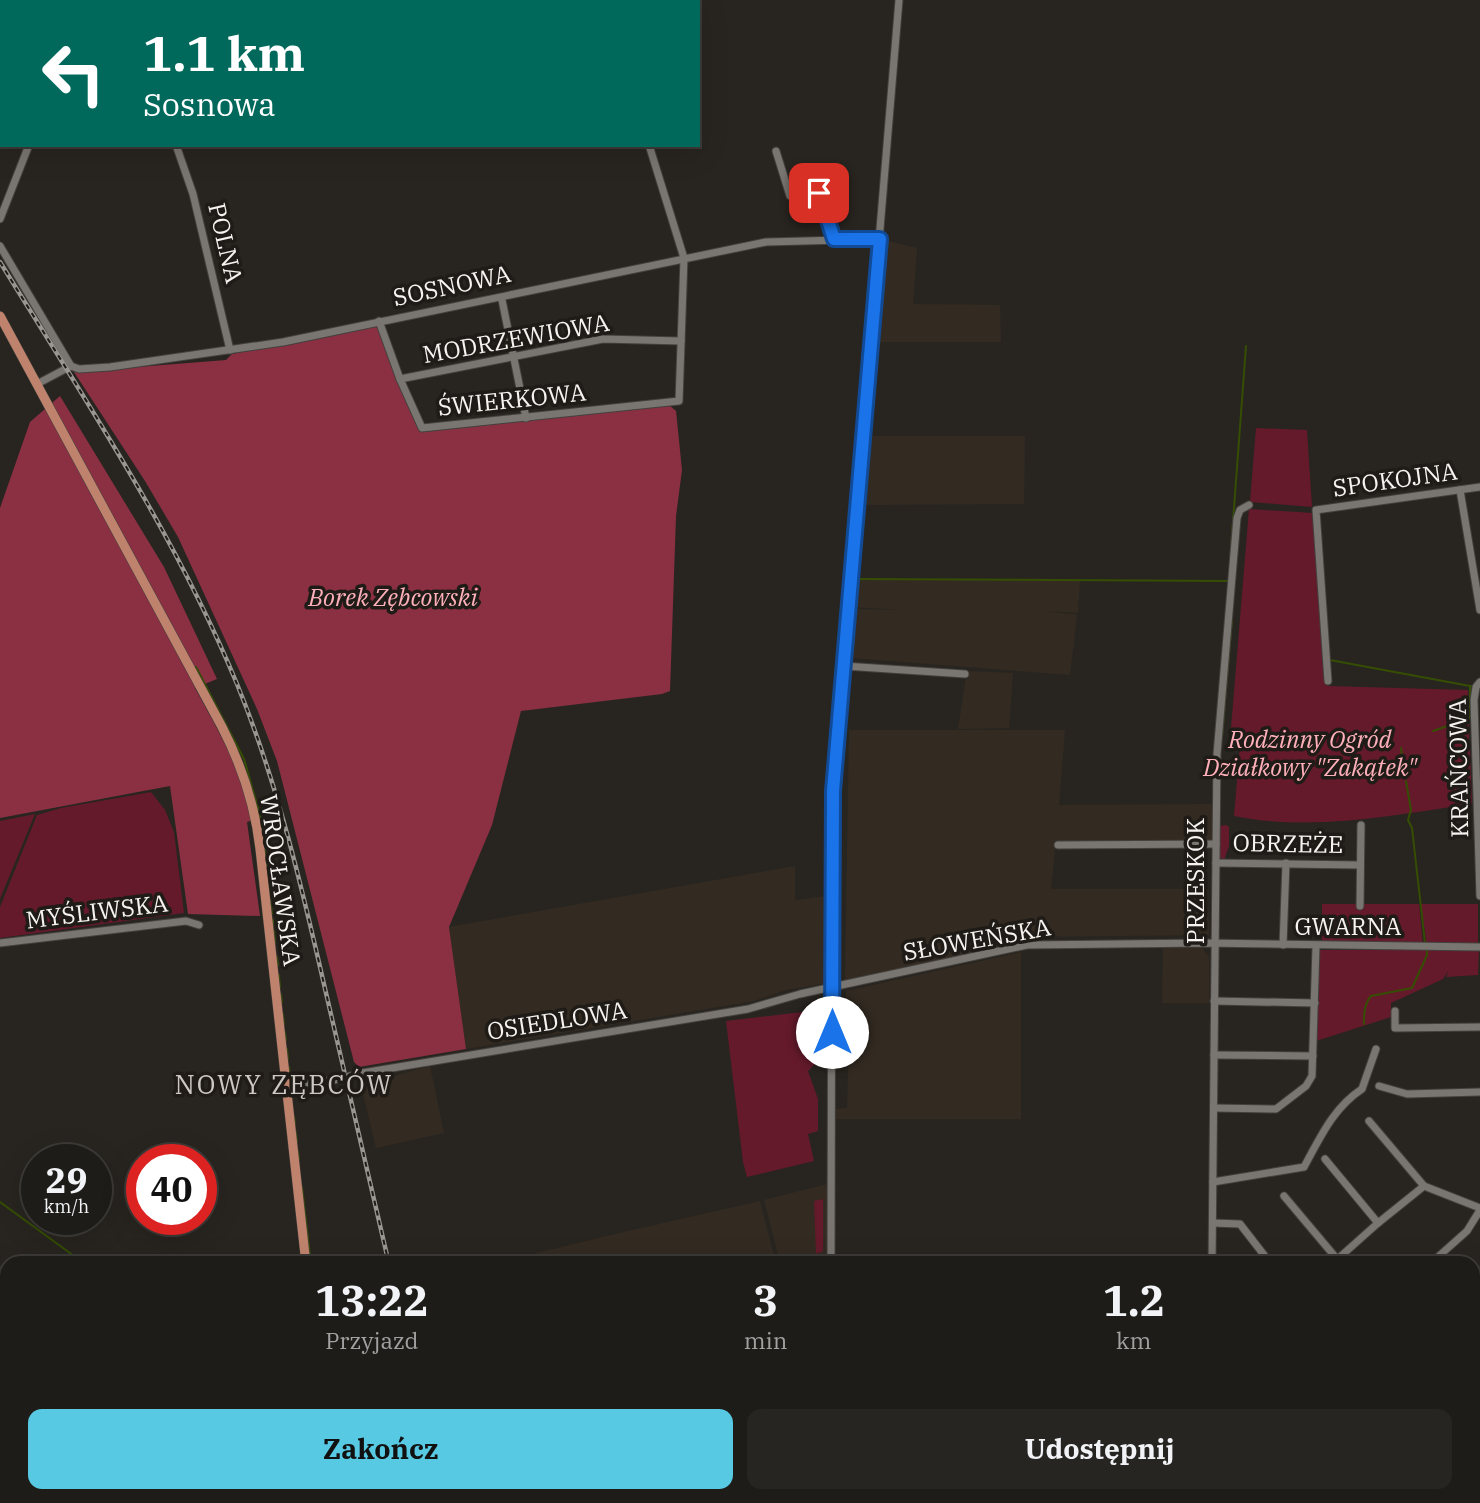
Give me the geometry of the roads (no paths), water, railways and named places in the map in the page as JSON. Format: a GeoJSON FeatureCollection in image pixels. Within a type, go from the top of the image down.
{"type":"FeatureCollection","features":[{"type":"Feature","properties":{"kind":"main road","name":"WROCŁAWSKA"},"geometry":{"type":"LineString","coordinates":[[0,316],[242,768],[258,830],[305,1256]]}},
{"type":"Feature","properties":{"kind":"street"},"geometry":{"type":"LineString","coordinates":[[831,1256],[832,807],[899,0]]}},
{"type":"Feature","properties":{"kind":"street"},"geometry":{"type":"LineString","coordinates":[[0,219],[28,147]]}},
{"type":"Feature","properties":{"kind":"street","name":"POLNA"},"geometry":{"type":"LineString","coordinates":[[177,147],[193,194],[230,351]]}},
{"type":"Feature","properties":{"kind":"street"},"geometry":{"type":"LineString","coordinates":[[650,147],[684,258],[681,341]]}},
{"type":"Feature","properties":{"kind":"street"},"geometry":{"type":"LineString","coordinates":[[776,151],[790,196],[819,193],[834,239]]}},
{"type":"Feature","properties":{"kind":"street","name":"SOSNOWA"},"geometry":{"type":"LineString","coordinates":[[37,384],[71,366],[79,369],[97,368],[230,351],[766,242],[879,239]]}},
{"type":"Feature","properties":{"kind":"street"},"geometry":{"type":"LineString","coordinates":[[0,246],[71,366]]}},
{"type":"Feature","properties":{"kind":"street"},"geometry":{"type":"LineString","coordinates":[[502,300],[526,418]]}},
{"type":"Feature","properties":{"kind":"street","name":"ŚWIERKOWA"},"geometry":{"type":"LineString","coordinates":[[379,321],[400,379],[422,428],[679,401],[681,341]]}},
{"type":"Feature","properties":{"kind":"street","name":"MODRZEWIOWA"},"geometry":{"type":"LineString","coordinates":[[400,379],[603,339],[681,341]]}},
{"type":"Feature","properties":{"kind":"street","name":"SPOKOJNA"},"geometry":{"type":"LineString","coordinates":[[1328,681],[1316,510],[1480,488]]}},
{"type":"Feature","properties":{"kind":"street"},"geometry":{"type":"LineString","coordinates":[[1460,490],[1480,610]]}},
{"type":"Feature","properties":{"kind":"street","name":"PRZESKOK"},"geometry":{"type":"LineString","coordinates":[[1212,1256],[1217,754],[1237,525],[1240,510],[1249,505]]}},
{"type":"Feature","properties":{"kind":"street"},"geometry":{"type":"LineString","coordinates":[[845,666],[965,674]]}},
{"type":"Feature","properties":{"kind":"street","name":"KRAŃCOWA"},"geometry":{"type":"LineString","coordinates":[[1480,682],[1474,700],[1480,896]]}},
{"type":"Feature","properties":{"kind":"street"},"geometry":{"type":"LineString","coordinates":[[1360,906],[1361,825]]}},
{"type":"Feature","properties":{"kind":"street"},"geometry":{"type":"LineString","coordinates":[[1058,845],[1216,844]]}},
{"type":"Feature","properties":{"kind":"street","name":"OBRZEŻE"},"geometry":{"type":"LineString","coordinates":[[1216,863],[1360,865]]}},
{"type":"Feature","properties":{"kind":"street"},"geometry":{"type":"LineString","coordinates":[[1283,945],[1286,863]]}},
{"type":"Feature","properties":{"kind":"street","name":"MYŚLIWSKA"},"geometry":{"type":"LineString","coordinates":[[0,943],[187,921],[199,925]]}},
{"type":"Feature","properties":{"kind":"street","name":"SŁOWEŃSKA"},"geometry":{"type":"LineString","coordinates":[[832,988],[1027,945],[1215,944]]}},
{"type":"Feature","properties":{"kind":"street","name":"GWARNA"},"geometry":{"type":"LineString","coordinates":[[1215,944],[1480,947]]}},
{"type":"Feature","properties":{"kind":"street"},"geometry":{"type":"LineString","coordinates":[[1214,1108],[1280,1107],[1310,1081],[1317,946]]}},
{"type":"Feature","properties":{"kind":"street","name":"OSIEDLOWA"},"geometry":{"type":"LineString","coordinates":[[286,1085],[334,1080],[362,1073],[748,1009],[832,988]]}},
{"type":"Feature","properties":{"kind":"street"},"geometry":{"type":"LineString","coordinates":[[1214,1001],[1315,1003]]}},
{"type":"Feature","properties":{"kind":"street"},"geometry":{"type":"LineString","coordinates":[[1395,1011],[1395,1028],[1480,1027]]}},
{"type":"Feature","properties":{"kind":"street"},"geometry":{"type":"LineString","coordinates":[[1213,1182],[1304,1167],[1313,1147],[1341,1105],[1362,1089],[1376,1049]]}},
{"type":"Feature","properties":{"kind":"street"},"geometry":{"type":"LineString","coordinates":[[1214,1055],[1313,1056]]}},
{"type":"Feature","properties":{"kind":"street"},"geometry":{"type":"LineString","coordinates":[[1379,1086],[1406,1094],[1480,1093]]}},
{"type":"Feature","properties":{"kind":"street"},"geometry":{"type":"LineString","coordinates":[[1369,1121],[1424,1186],[1480,1209],[1468,1231],[1439,1256]]}},
{"type":"Feature","properties":{"kind":"street"},"geometry":{"type":"LineString","coordinates":[[1325,1159],[1378,1223]]}},
{"type":"Feature","properties":{"kind":"street"},"geometry":{"type":"LineString","coordinates":[[1341,1256],[1424,1186]]}},
{"type":"Feature","properties":{"kind":"street"},"geometry":{"type":"LineString","coordinates":[[1284,1196],[1331,1256]]}},
{"type":"Feature","properties":{"kind":"street"},"geometry":{"type":"LineString","coordinates":[[1213,1223],[1240,1224],[1265,1256]]}},
{"type":"Feature","properties":{"kind":"waterway"},"geometry":{"type":"LineString","coordinates":[[1230,562],[1246,346]]}},
{"type":"Feature","properties":{"kind":"waterway"},"geometry":{"type":"LineString","coordinates":[[855,579],[1228,581]]}},
{"type":"Feature","properties":{"kind":"waterway"},"geometry":{"type":"LineString","coordinates":[[1222,737],[1232,620]]}},
{"type":"Feature","properties":{"kind":"waterway"},"geometry":{"type":"LineString","coordinates":[[1330,660],[1470,686]]}},
{"type":"Feature","properties":{"kind":"waterway"},"geometry":{"type":"LineString","coordinates":[[196,667],[244,759],[260,815],[267,867]]}},
{"type":"Feature","properties":{"kind":"waterway"},"geometry":{"type":"LineString","coordinates":[[1433,731],[1470,718],[1470,686],[1473,686]]}},
{"type":"Feature","properties":{"kind":"waterway"},"geometry":{"type":"LineString","coordinates":[[1401,748],[1405,776]]}},
{"type":"Feature","properties":{"kind":"waterway"},"geometry":{"type":"LineString","coordinates":[[1406,781],[1411,810],[1408,820],[1412,828],[1425,943]]}},
{"type":"Feature","properties":{"kind":"waterway"},"geometry":{"type":"LineString","coordinates":[[267,872],[268,880]]}},
{"type":"Feature","properties":{"kind":"waterway"},"geometry":{"type":"LineString","coordinates":[[270,900],[272,914]]}},
{"type":"Feature","properties":{"kind":"waterway"},"geometry":{"type":"LineString","coordinates":[[273,920],[273,926]]}},
{"type":"Feature","properties":{"kind":"waterway"},"geometry":{"type":"LineString","coordinates":[[274,931],[275,943]]}},
{"type":"Feature","properties":{"kind":"waterway"},"geometry":{"type":"LineString","coordinates":[[1364,1024],[1364,1013],[1371,996],[1412,988],[1427,951]]}},
{"type":"Feature","properties":{"kind":"waterway"},"geometry":{"type":"LineString","coordinates":[[277,957],[278,965]]}},
{"type":"Feature","properties":{"kind":"waterway"},"geometry":{"type":"LineString","coordinates":[[279,975],[280,987]]}},
{"type":"Feature","properties":{"kind":"waterway"},"geometry":{"type":"LineString","coordinates":[[281,994],[282,1002]]}},
{"type":"Feature","properties":{"kind":"waterway"},"geometry":{"type":"LineString","coordinates":[[283,1014],[284,1024]]}},
{"type":"Feature","properties":{"kind":"waterway"},"geometry":{"type":"LineString","coordinates":[[285,1032],[286,1040]]}},
{"type":"Feature","properties":{"kind":"waterway"},"geometry":{"type":"LineString","coordinates":[[287,1049],[288,1059]]}},
{"type":"Feature","properties":{"kind":"waterway"},"geometry":{"type":"LineString","coordinates":[[289,1067],[290,1076]]}},
{"type":"Feature","properties":{"kind":"waterway"},"geometry":{"type":"LineString","coordinates":[[294,1116],[295,1124]]}},
{"type":"Feature","properties":{"kind":"waterway"},"geometry":{"type":"LineString","coordinates":[[296,1132],[297,1142]]}},
{"type":"Feature","properties":{"kind":"waterway"},"geometry":{"type":"LineString","coordinates":[[298,1151],[299,1159]]}},
{"type":"Feature","properties":{"kind":"waterway"},"geometry":{"type":"LineString","coordinates":[[302,1187],[310,1256]]}},
{"type":"Feature","properties":{"kind":"waterway"},"geometry":{"type":"LineString","coordinates":[[0,1202],[74,1256]]}},
{"type":"Feature","properties":{"kind":"railway"},"geometry":{"type":"LineString","coordinates":[[0,262],[157,521],[213,628],[252,722],[298,875],[387,1256]]}},
{"type":"Feature","properties":{"kind":"district","name":"NOWY ZĘBCÓW"},"geometry":{"type":"Point","coordinates":[284,1085]}},
{"type":"Feature","properties":{"kind":"park label","name":"Borek Zębcowski"},"geometry":{"type":"Point","coordinates":[393,598]}},
{"type":"Feature","properties":{"kind":"park label","name":"Rodzinny Ogród Działkowy \"Zakątek\""},"geometry":{"type":"Point","coordinates":[1310,754]}}]}
